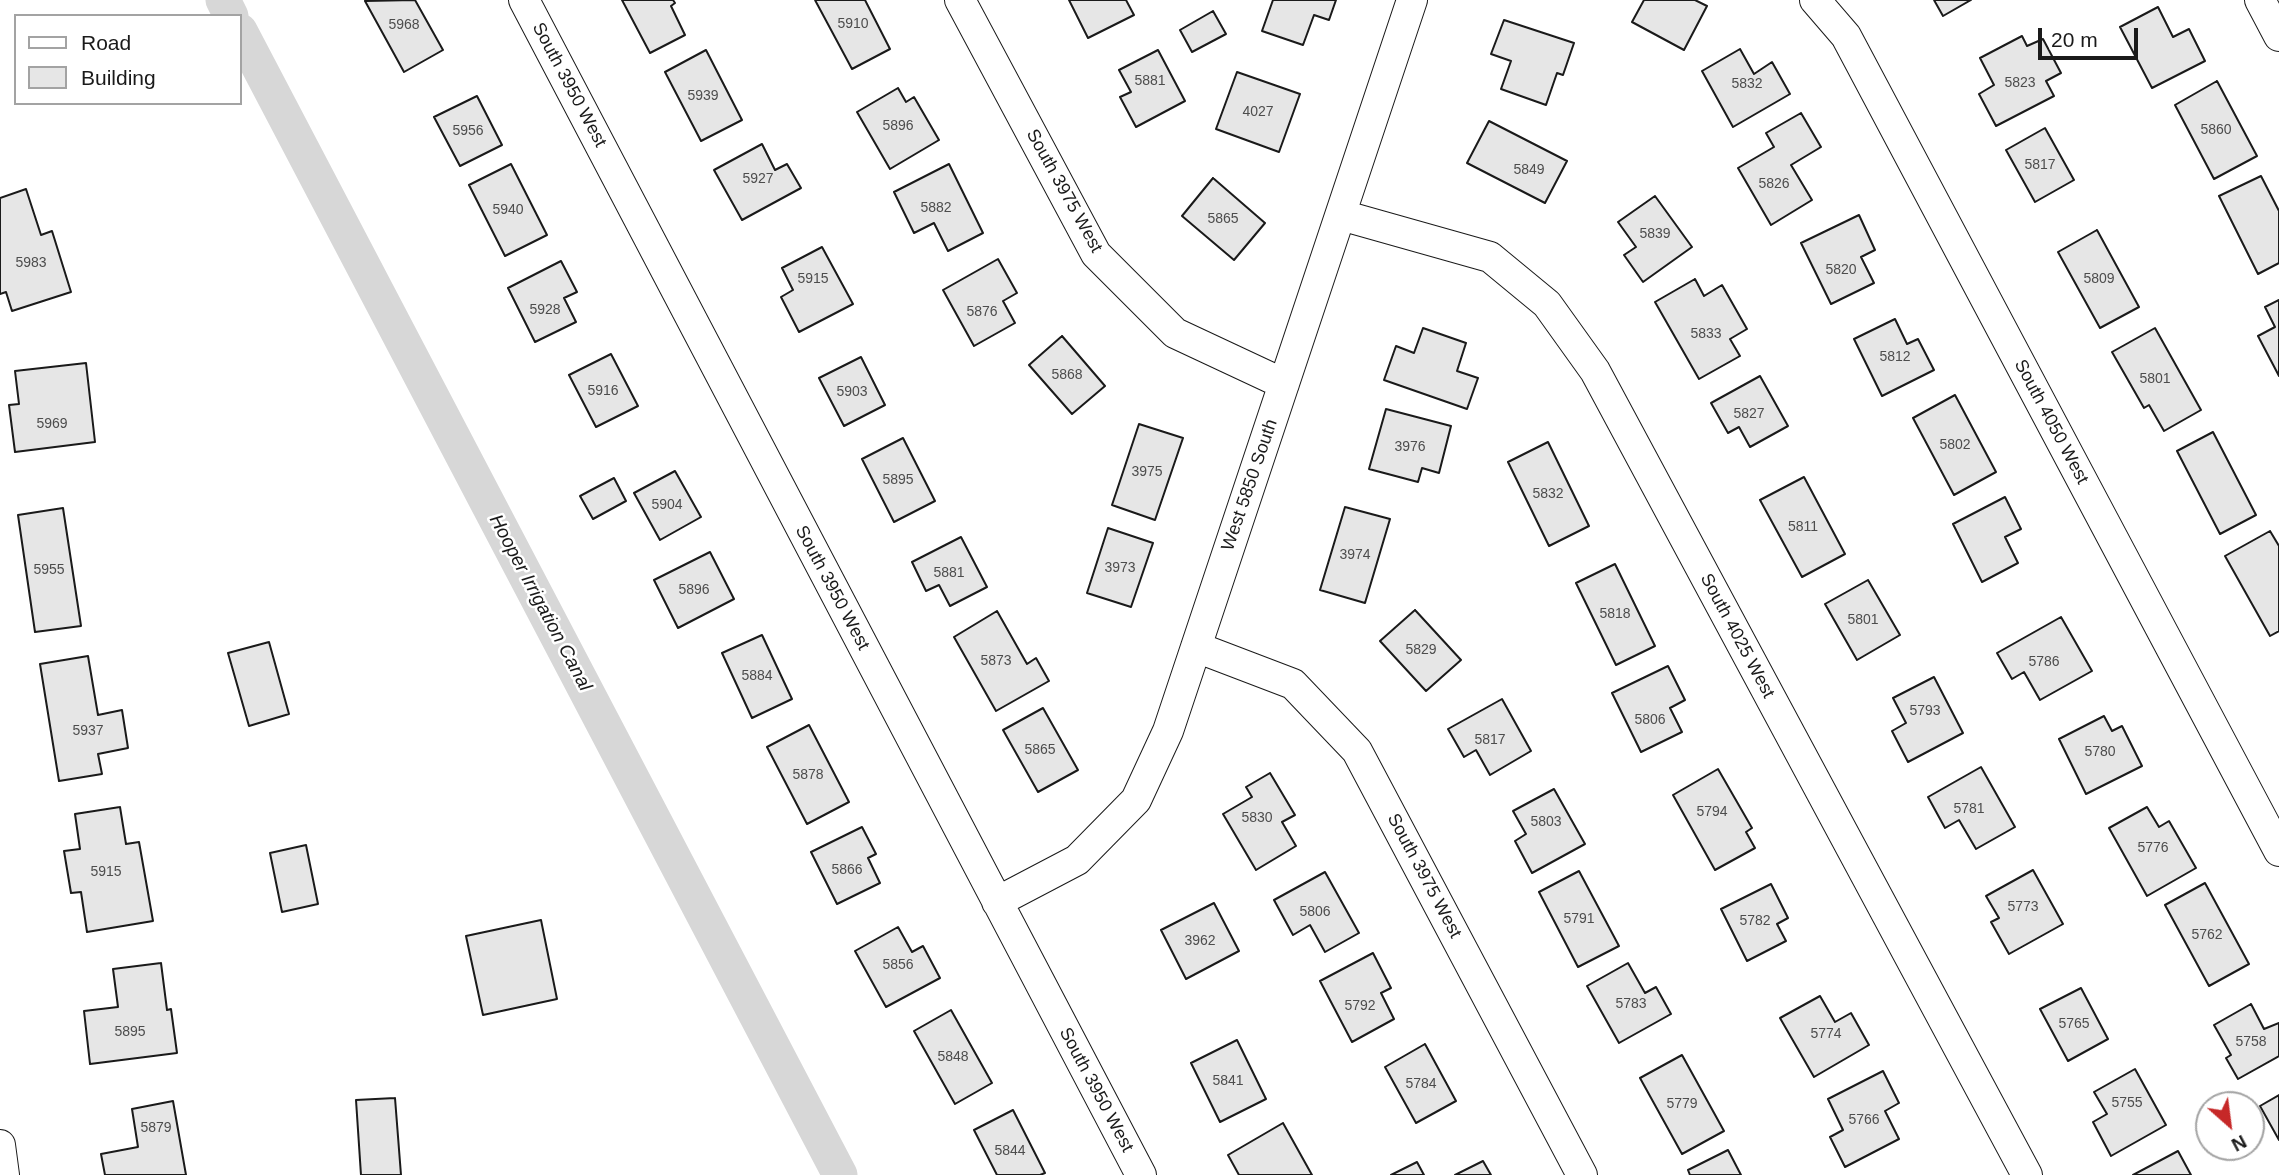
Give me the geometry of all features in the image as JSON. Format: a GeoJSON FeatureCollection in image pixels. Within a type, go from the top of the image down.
{"type":"FeatureCollection","features":[{"type":"Feature","properties":{"kind":"street","name":"South 3950 West"},"geometry":{"type":"LineString","coordinates":[[524,0],[1141,1175]]}},
{"type":"Feature","properties":{"kind":"street","name":"South 3975 West"},"geometry":{"type":"LineString","coordinates":[[960,0],[1096,254],[1175,333],[1284,384]]}},
{"type":"Feature","properties":{"kind":"street","name":"West 5850 South"},"geometry":{"type":"LineString","coordinates":[[997,902],[1077,860],[1136,800],[1168,731],[1412,0]]}},
{"type":"Feature","properties":{"kind":"street","name":"South 4050 West"},"geometry":{"type":"LineString","coordinates":[[1815,0],[1846,36],[2279,851]]}},
{"type":"Feature","properties":{"kind":"street"},"geometry":{"type":"LineString","coordinates":[[2260,0],[2279,36]]}},
{"type":"Feature","properties":{"kind":"street","name":"South 4025 West"},"geometry":{"type":"LineString","coordinates":[[1341,215],[1490,257],[1547,304],[1563,326],[1595,371],[2027,1175]]}},
{"type":"Feature","properties":{"kind":"street","name":"South 3975 West"},"geometry":{"type":"LineString","coordinates":[[1196,647],[1293,684],[1357,751],[1582,1175]]}},
{"type":"Feature","properties":{"kind":"street"},"geometry":{"type":"LineString","coordinates":[[0,1145],[4,1175]]}},
{"type":"Feature","properties":{"kind":"building"},"geometry":{"type":"Polygon","coordinates":[[[415,0],[443,50],[404,72],[365,1],[415,0]]]}},
{"type":"Feature","properties":{"kind":"building"},"geometry":{"type":"Polygon","coordinates":[[[622,0],[673,0],[675,3],[671,6],[685,35],[650,53],[622,0]]]}},
{"type":"Feature","properties":{"kind":"building"},"geometry":{"type":"Polygon","coordinates":[[[815,0],[865,0],[890,49],[852,69],[815,0]]]}},
{"type":"Feature","properties":{"kind":"building"},"geometry":{"type":"Polygon","coordinates":[[[1069,0],[1126,0],[1134,15],[1088,38],[1069,0]]]}},
{"type":"Feature","properties":{"kind":"building"},"geometry":{"type":"Polygon","coordinates":[[[1273,0],[1336,0],[1329,20],[1314,15],[1303,45],[1262,31],[1273,0]]]}},
{"type":"Feature","properties":{"kind":"building"},"geometry":{"type":"Polygon","coordinates":[[[1644,0],[1695,0],[1707,6],[1684,50],[1632,22],[1644,0]]]}},
{"type":"Feature","properties":{"kind":"building"},"geometry":{"type":"Polygon","coordinates":[[[1934,0],[1971,0],[1943,16],[1934,0]]]}},
{"type":"Feature","properties":{"kind":"building"},"geometry":{"type":"Polygon","coordinates":[[[2158,7],[2173,37],[2189,29],[2205,61],[2152,88],[2120,27],[2158,7]]]}},
{"type":"Feature","properties":{"kind":"building"},"geometry":{"type":"Polygon","coordinates":[[[1213,11],[1226,34],[1192,52],[1180,30],[1213,11]]]}},
{"type":"Feature","properties":{"kind":"building"},"geometry":{"type":"Polygon","coordinates":[[[1504,20],[1574,43],[1563,75],[1557,73],[1546,105],[1501,89],[1511,61],[1491,54],[1504,20]]]}},
{"type":"Feature","properties":{"kind":"building"},"geometry":{"type":"Polygon","coordinates":[[[2022,36],[2027,46],[2043,39],[2061,73],[2046,81],[2054,96],[1996,126],[1979,94],[1994,85],[1980,58],[2022,36]]]}},
{"type":"Feature","properties":{"kind":"building"},"geometry":{"type":"Polygon","coordinates":[[[1740,49],[1754,74],[1772,62],[1790,94],[1733,127],[1702,71],[1740,49]]]}},
{"type":"Feature","properties":{"kind":"building"},"geometry":{"type":"Polygon","coordinates":[[[706,50],[742,120],[701,141],[665,72],[706,50]]]}},
{"type":"Feature","properties":{"kind":"building"},"geometry":{"type":"Polygon","coordinates":[[[1158,50],[1185,101],[1136,127],[1120,97],[1131,92],[1119,70],[1158,50]]]}},
{"type":"Feature","properties":{"kind":"building"},"geometry":{"type":"Polygon","coordinates":[[[1237,72],[1300,94],[1279,152],[1216,129],[1237,72]]]}},
{"type":"Feature","properties":{"kind":"building"},"geometry":{"type":"Polygon","coordinates":[[[2217,81],[2257,156],[2214,179],[2175,105],[2217,81]]]}},
{"type":"Feature","properties":{"kind":"building"},"geometry":{"type":"Polygon","coordinates":[[[898,88],[906,102],[914,97],[939,140],[890,169],[857,112],[898,88]]]}},
{"type":"Feature","properties":{"kind":"building"},"geometry":{"type":"Polygon","coordinates":[[[477,96],[502,145],[460,166],[434,117],[477,96]]]}},
{"type":"Feature","properties":{"kind":"building"},"geometry":{"type":"Polygon","coordinates":[[[1801,113],[1821,147],[1791,165],[1812,200],[1771,225],[1738,168],[1774,147],[1766,133],[1801,113]]]}},
{"type":"Feature","properties":{"kind":"building"},"geometry":{"type":"Polygon","coordinates":[[[1489,121],[1567,161],[1545,203],[1467,163],[1489,121]]]}},
{"type":"Feature","properties":{"kind":"building"},"geometry":{"type":"Polygon","coordinates":[[[2045,128],[2074,180],[2035,202],[2006,150],[2045,128]]]}},
{"type":"Feature","properties":{"kind":"building"},"geometry":{"type":"Polygon","coordinates":[[[762,144],[775,170],[787,164],[801,188],[742,220],[714,170],[762,144]]]}},
{"type":"Feature","properties":{"kind":"building"},"geometry":{"type":"Polygon","coordinates":[[[511,164],[547,235],[505,256],[469,185],[511,164]]]}},
{"type":"Feature","properties":{"kind":"building"},"geometry":{"type":"Polygon","coordinates":[[[949,164],[983,233],[948,251],[934,223],[914,233],[894,192],[949,164]]]}},
{"type":"Feature","properties":{"kind":"building"},"geometry":{"type":"Polygon","coordinates":[[[2261,176],[2279,211],[2279,263],[2258,274],[2219,196],[2261,176]]]}},
{"type":"Feature","properties":{"kind":"building"},"geometry":{"type":"Polygon","coordinates":[[[1213,178],[1265,223],[1234,260],[1182,216],[1213,178]]]}},
{"type":"Feature","properties":{"kind":"building"},"geometry":{"type":"Polygon","coordinates":[[[26,189],[41,235],[52,231],[71,292],[12,311],[6,292],[0,294],[0,198],[26,189]]]}},
{"type":"Feature","properties":{"kind":"building"},"geometry":{"type":"Polygon","coordinates":[[[1655,196],[1692,247],[1643,282],[1624,255],[1636,247],[1618,222],[1655,196]]]}},
{"type":"Feature","properties":{"kind":"building"},"geometry":{"type":"Polygon","coordinates":[[[1859,215],[1875,250],[1861,257],[1874,283],[1831,304],[1801,243],[1859,215]]]}},
{"type":"Feature","properties":{"kind":"building"},"geometry":{"type":"Polygon","coordinates":[[[2097,230],[2139,307],[2100,328],[2058,252],[2097,230]]]}},
{"type":"Feature","properties":{"kind":"building"},"geometry":{"type":"Polygon","coordinates":[[[822,247],[853,304],[799,332],[781,297],[793,290],[782,268],[822,247]]]}},
{"type":"Feature","properties":{"kind":"building"},"geometry":{"type":"Polygon","coordinates":[[[998,259],[1017,293],[1003,301],[1015,323],[974,346],[943,290],[998,259]]]}},
{"type":"Feature","properties":{"kind":"building"},"geometry":{"type":"Polygon","coordinates":[[[561,261],[577,292],[564,298],[576,322],[535,342],[508,288],[561,261]]]}},
{"type":"Feature","properties":{"kind":"building"},"geometry":{"type":"Polygon","coordinates":[[[1695,279],[1704,296],[1722,285],[1747,329],[1730,339],[1740,356],[1699,379],[1655,302],[1695,279]]]}},
{"type":"Feature","properties":{"kind":"building"},"geometry":{"type":"Polygon","coordinates":[[[2279,300],[2279,376],[2258,336],[2275,327],[2265,307],[2279,300]]]}},
{"type":"Feature","properties":{"kind":"building"},"geometry":{"type":"Polygon","coordinates":[[[1895,319],[1907,344],[1918,339],[1934,370],[1882,396],[1854,339],[1895,319]]]}},
{"type":"Feature","properties":{"kind":"building"},"geometry":{"type":"Polygon","coordinates":[[[1423,328],[1466,343],[1457,371],[1478,378],[1467,409],[1384,380],[1396,346],[1414,353],[1423,328]]]}},
{"type":"Feature","properties":{"kind":"building"},"geometry":{"type":"Polygon","coordinates":[[[2155,328],[2201,410],[2164,431],[2149,405],[2144,408],[2112,352],[2155,328]]]}},
{"type":"Feature","properties":{"kind":"building"},"geometry":{"type":"Polygon","coordinates":[[[1062,336],[1105,386],[1072,414],[1029,365],[1062,336]]]}},
{"type":"Feature","properties":{"kind":"building"},"geometry":{"type":"Polygon","coordinates":[[[611,354],[638,406],[596,427],[569,375],[611,354]]]}},
{"type":"Feature","properties":{"kind":"building"},"geometry":{"type":"Polygon","coordinates":[[[861,357],[885,405],[844,426],[819,378],[861,357]]]}},
{"type":"Feature","properties":{"kind":"building"},"geometry":{"type":"Polygon","coordinates":[[[86,363],[95,442],[15,452],[9,405],[19,404],[15,371],[86,363]]]}},
{"type":"Feature","properties":{"kind":"building"},"geometry":{"type":"Polygon","coordinates":[[[1760,376],[1788,426],[1750,447],[1739,427],[1728,433],[1711,403],[1760,376]]]}},
{"type":"Feature","properties":{"kind":"building"},"geometry":{"type":"Polygon","coordinates":[[[1955,395],[1996,472],[1954,495],[1913,418],[1955,395]]]}},
{"type":"Feature","properties":{"kind":"building"},"geometry":{"type":"Polygon","coordinates":[[[1386,409],[1451,426],[1439,473],[1422,468],[1418,482],[1369,469],[1386,409]]]}},
{"type":"Feature","properties":{"kind":"building"},"geometry":{"type":"Polygon","coordinates":[[[1139,424],[1183,438],[1155,520],[1112,505],[1139,424]]]}},
{"type":"Feature","properties":{"kind":"building"},"geometry":{"type":"Polygon","coordinates":[[[2213,432],[2256,515],[2220,534],[2177,451],[2213,432]]]}},
{"type":"Feature","properties":{"kind":"building"},"geometry":{"type":"Polygon","coordinates":[[[903,438],[935,501],[894,522],[862,459],[903,438]]]}},
{"type":"Feature","properties":{"kind":"building"},"geometry":{"type":"Polygon","coordinates":[[[1548,442],[1589,526],[1549,546],[1508,462],[1548,442]]]}},
{"type":"Feature","properties":{"kind":"building"},"geometry":{"type":"Polygon","coordinates":[[[675,471],[701,517],[660,540],[634,493],[675,471]]]}},
{"type":"Feature","properties":{"kind":"building"},"geometry":{"type":"Polygon","coordinates":[[[1804,477],[1845,554],[1802,577],[1760,500],[1804,477]]]}},
{"type":"Feature","properties":{"kind":"building"},"geometry":{"type":"Polygon","coordinates":[[[614,478],[626,501],[593,519],[580,496],[614,478]]]}},
{"type":"Feature","properties":{"kind":"building"},"geometry":{"type":"Polygon","coordinates":[[[2005,497],[2021,529],[2005,537],[2018,563],[1982,582],[1953,524],[2005,497]]]}},
{"type":"Feature","properties":{"kind":"building"},"geometry":{"type":"Polygon","coordinates":[[[1345,507],[1390,519],[1365,603],[1320,590],[1345,507]]]}},
{"type":"Feature","properties":{"kind":"building"},"geometry":{"type":"Polygon","coordinates":[[[63,508],[81,626],[35,632],[18,515],[63,508]]]}},
{"type":"Feature","properties":{"kind":"building"},"geometry":{"type":"Polygon","coordinates":[[[1108,528],[1153,543],[1131,607],[1087,593],[1108,528]]]}},
{"type":"Feature","properties":{"kind":"building"},"geometry":{"type":"Polygon","coordinates":[[[2270,531],[2279,546],[2279,631],[2270,636],[2225,556],[2270,531]]]}},
{"type":"Feature","properties":{"kind":"building"},"geometry":{"type":"Polygon","coordinates":[[[961,537],[987,587],[950,606],[939,585],[926,591],[912,562],[961,537]]]}},
{"type":"Feature","properties":{"kind":"building"},"geometry":{"type":"Polygon","coordinates":[[[710,552],[734,599],[678,628],[654,580],[710,552]]]}},
{"type":"Feature","properties":{"kind":"building"},"geometry":{"type":"Polygon","coordinates":[[[1615,564],[1655,646],[1616,665],[1576,583],[1615,564]]]}},
{"type":"Feature","properties":{"kind":"building"},"geometry":{"type":"Polygon","coordinates":[[[1868,580],[1900,635],[1857,660],[1825,604],[1868,580]]]}},
{"type":"Feature","properties":{"kind":"building"},"geometry":{"type":"Polygon","coordinates":[[[1415,610],[1461,660],[1426,691],[1380,641],[1415,610]]]}},
{"type":"Feature","properties":{"kind":"building"},"geometry":{"type":"Polygon","coordinates":[[[997,611],[1027,664],[1036,658],[1049,681],[996,711],[954,637],[997,611]]]}},
{"type":"Feature","properties":{"kind":"building"},"geometry":{"type":"Polygon","coordinates":[[[2061,617],[2092,671],[2040,700],[2024,672],[2012,679],[1997,653],[2061,617]]]}},
{"type":"Feature","properties":{"kind":"building"},"geometry":{"type":"Polygon","coordinates":[[[762,635],[792,699],[752,718],[722,653],[762,635]]]}},
{"type":"Feature","properties":{"kind":"building"},"geometry":{"type":"Polygon","coordinates":[[[269,642],[289,714],[249,726],[228,653],[269,642]]]}},
{"type":"Feature","properties":{"kind":"building"},"geometry":{"type":"Polygon","coordinates":[[[88,656],[98,715],[122,710],[128,748],[98,754],[102,774],[59,781],[40,664],[88,656]]]}},
{"type":"Feature","properties":{"kind":"building"},"geometry":{"type":"Polygon","coordinates":[[[1668,666],[1685,700],[1670,708],[1682,732],[1641,752],[1612,693],[1668,666]]]}},
{"type":"Feature","properties":{"kind":"building"},"geometry":{"type":"Polygon","coordinates":[[[1934,677],[1963,733],[1908,762],[1892,731],[1906,723],[1893,698],[1934,677]]]}},
{"type":"Feature","properties":{"kind":"building"},"geometry":{"type":"Polygon","coordinates":[[[1502,699],[1531,751],[1490,775],[1476,750],[1464,757],[1448,729],[1502,699]]]}},
{"type":"Feature","properties":{"kind":"building"},"geometry":{"type":"Polygon","coordinates":[[[1043,708],[1078,770],[1038,792],[1003,730],[1043,708]]]}},
{"type":"Feature","properties":{"kind":"building"},"geometry":{"type":"Polygon","coordinates":[[[2104,716],[2112,731],[2122,726],[2142,766],[2086,794],[2059,739],[2104,716]]]}},
{"type":"Feature","properties":{"kind":"building"},"geometry":{"type":"Polygon","coordinates":[[[809,725],[849,802],[807,824],[767,747],[809,725]]]}},
{"type":"Feature","properties":{"kind":"building"},"geometry":{"type":"Polygon","coordinates":[[[1981,767],[2015,827],[1976,849],[1959,820],[1945,828],[1928,797],[1981,767]]]}},
{"type":"Feature","properties":{"kind":"building"},"geometry":{"type":"Polygon","coordinates":[[[1718,769],[1752,828],[1746,832],[1755,848],[1715,870],[1673,795],[1718,769]]]}},
{"type":"Feature","properties":{"kind":"building"},"geometry":{"type":"Polygon","coordinates":[[[1270,773],[1295,815],[1282,822],[1296,846],[1256,870],[1223,814],[1252,797],[1246,787],[1270,773]]]}},
{"type":"Feature","properties":{"kind":"building"},"geometry":{"type":"Polygon","coordinates":[[[1554,789],[1585,844],[1532,873],[1515,841],[1526,834],[1513,811],[1554,789]]]}},
{"type":"Feature","properties":{"kind":"building"},"geometry":{"type":"Polygon","coordinates":[[[120,807],[126,844],[139,842],[153,921],[87,932],[81,892],[71,893],[64,851],[80,849],[75,814],[120,807]]]}},
{"type":"Feature","properties":{"kind":"building"},"geometry":{"type":"Polygon","coordinates":[[[2147,807],[2159,827],[2169,821],[2196,868],[2147,896],[2109,828],[2147,807]]]}},
{"type":"Feature","properties":{"kind":"building"},"geometry":{"type":"Polygon","coordinates":[[[862,827],[876,854],[868,858],[880,883],[837,904],[811,852],[862,827]]]}},
{"type":"Feature","properties":{"kind":"building"},"geometry":{"type":"Polygon","coordinates":[[[306,845],[318,904],[282,912],[270,853],[306,845]]]}},
{"type":"Feature","properties":{"kind":"building"},"geometry":{"type":"Polygon","coordinates":[[[2033,870],[2063,924],[2009,954],[1991,922],[1999,918],[1986,896],[2033,870]]]}},
{"type":"Feature","properties":{"kind":"building"},"geometry":{"type":"Polygon","coordinates":[[[1579,871],[1619,946],[1578,967],[1539,892],[1579,871]]]}},
{"type":"Feature","properties":{"kind":"building"},"geometry":{"type":"Polygon","coordinates":[[[1325,872],[1359,933],[1325,952],[1310,925],[1293,935],[1274,900],[1325,872]]]}},
{"type":"Feature","properties":{"kind":"building"},"geometry":{"type":"Polygon","coordinates":[[[2205,883],[2249,964],[2209,986],[2165,905],[2205,883]]]}},
{"type":"Feature","properties":{"kind":"building"},"geometry":{"type":"Polygon","coordinates":[[[1771,884],[1788,918],[1777,924],[1786,941],[1747,961],[1721,909],[1771,884]]]}},
{"type":"Feature","properties":{"kind":"building"},"geometry":{"type":"Polygon","coordinates":[[[1214,903],[1239,951],[1186,979],[1161,930],[1214,903]]]}},
{"type":"Feature","properties":{"kind":"building"},"geometry":{"type":"Polygon","coordinates":[[[541,920],[557,999],[483,1015],[466,936],[541,920]]]}},
{"type":"Feature","properties":{"kind":"building"},"geometry":{"type":"Polygon","coordinates":[[[898,927],[912,952],[923,946],[940,978],[886,1007],[855,951],[898,927]]]}},
{"type":"Feature","properties":{"kind":"building"},"geometry":{"type":"Polygon","coordinates":[[[1373,953],[1391,988],[1381,993],[1394,1019],[1352,1042],[1320,981],[1373,953]]]}},
{"type":"Feature","properties":{"kind":"building"},"geometry":{"type":"Polygon","coordinates":[[[161,963],[167,1010],[171,1009],[177,1053],[90,1064],[84,1011],[118,1007],[113,969],[161,963]]]}},
{"type":"Feature","properties":{"kind":"building"},"geometry":{"type":"Polygon","coordinates":[[[1628,963],[1645,993],[1656,987],[1671,1014],[1619,1043],[1587,986],[1628,963]]]}},
{"type":"Feature","properties":{"kind":"building"},"geometry":{"type":"Polygon","coordinates":[[[2081,988],[2108,1039],[2068,1061],[2040,1009],[2081,988]]]}},
{"type":"Feature","properties":{"kind":"building"},"geometry":{"type":"Polygon","coordinates":[[[1820,996],[1835,1022],[1851,1013],[1869,1045],[1814,1077],[1780,1018],[1820,996]]]}},
{"type":"Feature","properties":{"kind":"building"},"geometry":{"type":"Polygon","coordinates":[[[2251,1004],[2264,1029],[2279,1023],[2279,1056],[2238,1079],[2226,1058],[2231,1055],[2214,1025],[2251,1004]]]}},
{"type":"Feature","properties":{"kind":"building"},"geometry":{"type":"Polygon","coordinates":[[[951,1010],[992,1083],[955,1104],[914,1031],[951,1010]]]}},
{"type":"Feature","properties":{"kind":"building"},"geometry":{"type":"Polygon","coordinates":[[[1237,1040],[1266,1099],[1220,1122],[1191,1063],[1237,1040]]]}},
{"type":"Feature","properties":{"kind":"building"},"geometry":{"type":"Polygon","coordinates":[[[1425,1044],[1456,1101],[1416,1123],[1385,1067],[1425,1044]]]}},
{"type":"Feature","properties":{"kind":"building"},"geometry":{"type":"Polygon","coordinates":[[[1682,1055],[1724,1131],[1682,1154],[1640,1078],[1682,1055]]]}},
{"type":"Feature","properties":{"kind":"building"},"geometry":{"type":"Polygon","coordinates":[[[2135,1069],[2166,1125],[2111,1156],[2093,1122],[2107,1114],[2094,1092],[2135,1069]]]}},
{"type":"Feature","properties":{"kind":"building"},"geometry":{"type":"Polygon","coordinates":[[[1883,1071],[1899,1103],[1885,1111],[1899,1139],[1845,1167],[1830,1137],[1843,1130],[1828,1099],[1883,1071]]]}},
{"type":"Feature","properties":{"kind":"building"},"geometry":{"type":"Polygon","coordinates":[[[2279,1095],[2279,1140],[2265,1115],[2265,1103],[2279,1095]]]}},
{"type":"Feature","properties":{"kind":"building"},"geometry":{"type":"Polygon","coordinates":[[[395,1098],[401,1175],[361,1175],[356,1100],[395,1098]]]}},
{"type":"Feature","properties":{"kind":"building"},"geometry":{"type":"Polygon","coordinates":[[[173,1101],[186,1175],[105,1175],[101,1154],[138,1147],[132,1109],[173,1101]]]}},
{"type":"Feature","properties":{"kind":"building"},"geometry":{"type":"Polygon","coordinates":[[[1013,1110],[1045,1173],[997,1175],[974,1130],[1013,1110]]]}},
{"type":"Feature","properties":{"kind":"building"},"geometry":{"type":"Polygon","coordinates":[[[1283,1123],[1312,1175],[1239,1175],[1228,1155],[1283,1123]]]}},
{"type":"Feature","properties":{"kind":"building"},"geometry":{"type":"Polygon","coordinates":[[[1728,1150],[1741,1175],[1690,1175],[1688,1170],[1728,1150]]]}},
{"type":"Feature","properties":{"kind":"building"},"geometry":{"type":"Polygon","coordinates":[[[2178,1151],[2191,1175],[2133,1175],[2178,1151]]]}},
{"type":"Feature","properties":{"kind":"building"},"geometry":{"type":"Polygon","coordinates":[[[1483,1161],[1491,1175],[1455,1175],[1483,1161]]]}},
{"type":"Feature","properties":{"kind":"building"},"geometry":{"type":"Polygon","coordinates":[[[1417,1162],[1424,1175],[1391,1175],[1417,1162]]]}},
{"type":"Feature","properties":{"kind":"waterway","name":"Hooper Irrigation Canal"},"geometry":{"type":"LineString","coordinates":[[223,0],[230,14]]}},
{"type":"Feature","properties":{"kind":"waterway","name":"Hooper Irrigation Canal"},"geometry":{"type":"LineString","coordinates":[[242,35],[840,1175]]}}]}
